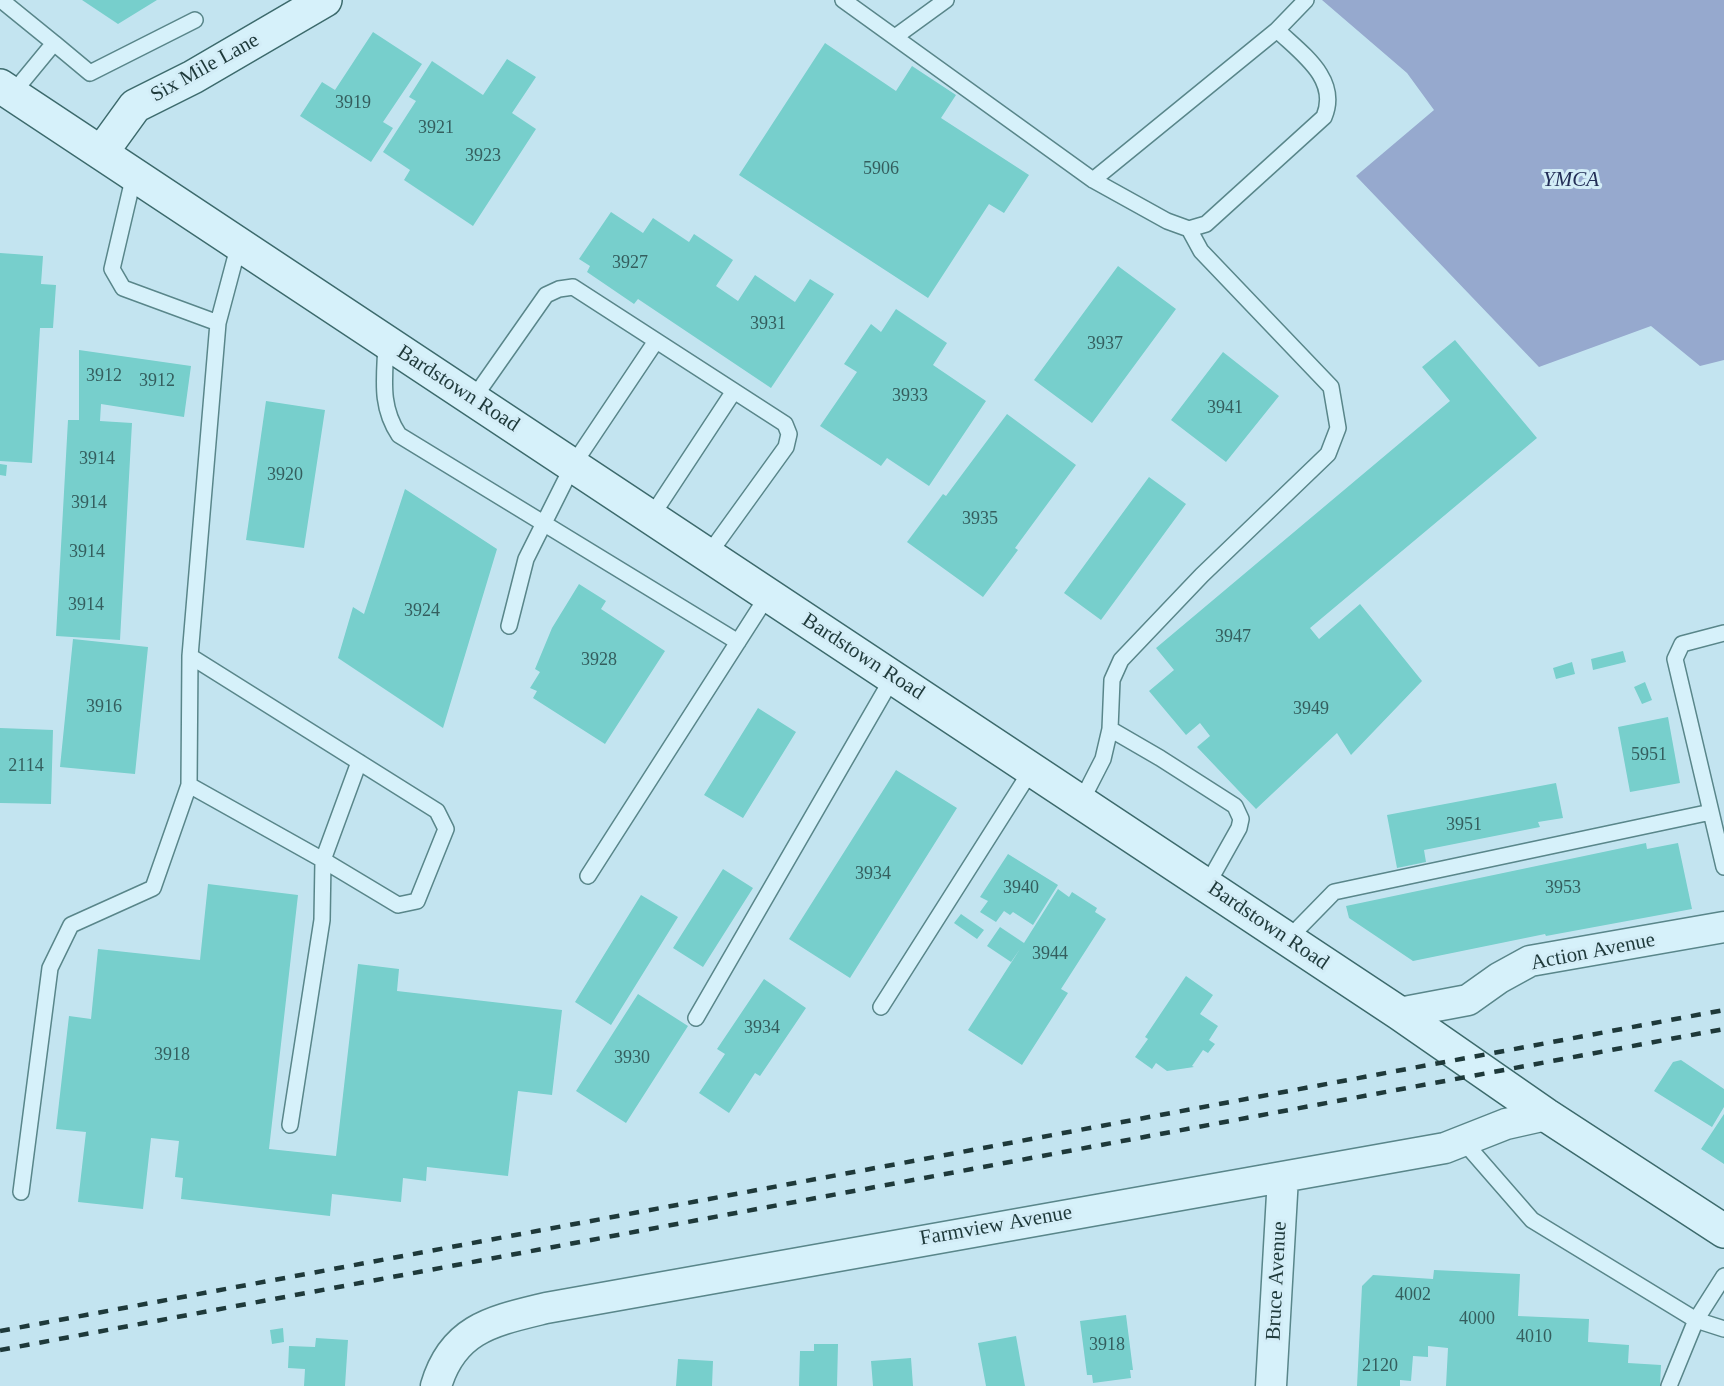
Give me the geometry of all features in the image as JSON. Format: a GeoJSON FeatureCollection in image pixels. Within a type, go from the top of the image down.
{"type":"FeatureCollection","features":[{"type":"Feature","properties":{"kind":"main road","name":"Six Mile Lane"},"geometry":{"type":"LineString","coordinates":[[101,153],[135,105],[193,76],[325,0]]}},
{"type":"Feature","properties":{"kind":"main road","name":"Bardstown Road"},"geometry":{"type":"LineString","coordinates":[[6,90],[1400,1013],[1546,1115],[1724,1231]]}},
{"type":"Feature","properties":{"kind":"street","name":"Action Avenue"},"geometry":{"type":"LineString","coordinates":[[1400,1013],[1468,1000],[1499,978],[1530,961],[1724,927]]}},
{"type":"Feature","properties":{"kind":"street","name":"Farmview Avenue"},"geometry":{"type":"LineString","coordinates":[[436,1386],[442,1365],[465,1337],[493,1321],[546,1308],[1464,1143],[1481,1132],[1546,1115]]}},
{"type":"Feature","properties":{"kind":"street","name":"Bruce Avenue"},"geometry":{"type":"LineString","coordinates":[[1271,1386],[1282,1177]]}},
{"type":"Feature","properties":{"kind":"lane"},"geometry":{"type":"LineString","coordinates":[[1,0],[90,74],[195,20]]}},
{"type":"Feature","properties":{"kind":"lane"},"geometry":{"type":"LineString","coordinates":[[843,0],[1093,180],[1167,221],[1188,229],[1206,224],[1323,117],[1329,105],[1320,71],[1276,30]]}},
{"type":"Feature","properties":{"kind":"lane"},"geometry":{"type":"LineString","coordinates":[[895,37],[946,0]]}},
{"type":"Feature","properties":{"kind":"lane"},"geometry":{"type":"LineString","coordinates":[[1093,180],[1276,30],[1306,0]]}},
{"type":"Feature","properties":{"kind":"lane"},"geometry":{"type":"LineString","coordinates":[[6,90],[54,43]]}},
{"type":"Feature","properties":{"kind":"lane"},"geometry":{"type":"LineString","coordinates":[[134,175],[112,269],[123,288],[218,323]]}},
{"type":"Feature","properties":{"kind":"lane"},"geometry":{"type":"LineString","coordinates":[[1081,802],[1103,759],[1110,729],[1112,680],[1121,660],[1202,575],[1328,454],[1338,428],[1331,387],[1201,251],[1188,229]]}},
{"type":"Feature","properties":{"kind":"lane"},"geometry":{"type":"LineString","coordinates":[[21,1192],[50,968],[71,925],[153,888],[189,785],[190,656],[218,323],[239,244]]}},
{"type":"Feature","properties":{"kind":"lane"},"geometry":{"type":"LineString","coordinates":[[473,399],[546,295],[559,289],[573,287],[785,424],[789,434],[786,447],[708,555]]}},
{"type":"Feature","properties":{"kind":"lane"},"geometry":{"type":"LineString","coordinates":[[509,626],[526,559],[573,465],[656,341]]}},
{"type":"Feature","properties":{"kind":"lane"},"geometry":{"type":"LineString","coordinates":[[386,342],[384,395],[388,419],[399,435],[738,642]]}},
{"type":"Feature","properties":{"kind":"lane"},"geometry":{"type":"LineString","coordinates":[[651,517],[734,391]]}},
{"type":"Feature","properties":{"kind":"lane"},"geometry":{"type":"LineString","coordinates":[[588,876],[768,595]]}},
{"type":"Feature","properties":{"kind":"lane"},"geometry":{"type":"LineString","coordinates":[[1724,633],[1682,644],[1676,659],[1724,867]]}},
{"type":"Feature","properties":{"kind":"lane"},"geometry":{"type":"LineString","coordinates":[[189,785],[398,905],[417,901],[446,829],[437,811],[190,656]]}},
{"type":"Feature","properties":{"kind":"lane"},"geometry":{"type":"LineString","coordinates":[[696,1018],[893,677]]}},
{"type":"Feature","properties":{"kind":"lane"},"geometry":{"type":"LineString","coordinates":[[1110,729],[1235,807],[1241,819],[1239,828],[1207,885]]}},
{"type":"Feature","properties":{"kind":"lane"},"geometry":{"type":"LineString","coordinates":[[290,1125],[322,920],[323,860],[358,762]]}},
{"type":"Feature","properties":{"kind":"lane"},"geometry":{"type":"LineString","coordinates":[[881,1007],[1032,769]]}},
{"type":"Feature","properties":{"kind":"lane"},"geometry":{"type":"LineString","coordinates":[[1288,939],[1334,891],[1711,812]]}},
{"type":"Feature","properties":{"kind":"lane"},"geometry":{"type":"LineString","coordinates":[[1464,1143],[1532,1220],[1695,1320],[1724,1329]]}},
{"type":"Feature","properties":{"kind":"lane"},"geometry":{"type":"LineString","coordinates":[[1668,1386],[1695,1320],[1724,1276]]}},
{"type":"Feature","properties":{"kind":"green space","name":"YMCA"},"geometry":{"type":"Polygon","coordinates":[[[1322,0],[1724,0],[1724,360],[1700,366],[1651,326],[1539,367],[1356,176],[1434,110],[1407,73],[1322,0]]]}},
{"type":"Feature","properties":{"kind":"building"},"geometry":{"type":"Polygon","coordinates":[[[82,0],[157,0],[118,24],[82,0]]]}},
{"type":"Feature","properties":{"kind":"building"},"geometry":{"type":"Polygon","coordinates":[[[373,32],[422,64],[383,122],[393,128],[371,162],[300,116],[322,82],[335,90],[373,32]]]}},
{"type":"Feature","properties":{"kind":"building"},"geometry":{"type":"Polygon","coordinates":[[[825,43],[896,91],[912,66],[956,95],[941,118],[1029,175],[1004,213],[989,204],[928,298],[739,175],[825,43]]]}},
{"type":"Feature","properties":{"kind":"building"},"geometry":{"type":"Polygon","coordinates":[[[507,59],[536,77],[512,113],[536,129],[473,226],[404,180],[410,170],[383,152],[416,101],[409,97],[432,61],[483,95],[507,59]]]}},
{"type":"Feature","properties":{"kind":"building"},"geometry":{"type":"Polygon","coordinates":[[[611,212],[643,233],[653,218],[689,242],[694,234],[733,260],[716,286],[738,301],[755,275],[795,302],[810,279],[834,294],[771,388],[638,299],[634,304],[587,272],[590,266],[579,259],[611,212]]]}},
{"type":"Feature","properties":{"kind":"building"},"geometry":{"type":"Polygon","coordinates":[[[0,253],[43,256],[41,284],[56,285],[53,328],[40,328],[32,463],[0,461],[0,253]]]}},
{"type":"Feature","properties":{"kind":"building"},"geometry":{"type":"Polygon","coordinates":[[[1118,266],[1176,309],[1092,423],[1034,380],[1118,266]]]}},
{"type":"Feature","properties":{"kind":"building"},"geometry":{"type":"Polygon","coordinates":[[[896,309],[947,343],[933,365],[986,401],[929,486],[887,458],[881,466],[820,426],[857,372],[844,364],[871,324],[881,332],[896,309]]]}},
{"type":"Feature","properties":{"kind":"building"},"geometry":{"type":"Polygon","coordinates":[[[1455,340],[1537,438],[1310,628],[1319,639],[1360,604],[1422,681],[1351,755],[1337,733],[1256,809],[1197,747],[1210,736],[1200,723],[1186,735],[1149,691],[1174,670],[1156,648],[1450,401],[1422,367],[1455,340]]]}},
{"type":"Feature","properties":{"kind":"building"},"geometry":{"type":"Polygon","coordinates":[[[79,350],[191,366],[184,417],[101,404],[100,421],[132,423],[120,640],[56,636],[68,420],[79,420],[79,350]]]}},
{"type":"Feature","properties":{"kind":"building"},"geometry":{"type":"Polygon","coordinates":[[[1223,352],[1279,396],[1226,462],[1171,420],[1223,352]]]}},
{"type":"Feature","properties":{"kind":"building"},"geometry":{"type":"Polygon","coordinates":[[[266,401],[325,410],[304,548],[246,540],[266,401]]]}},
{"type":"Feature","properties":{"kind":"building"},"geometry":{"type":"Polygon","coordinates":[[[1007,414],[1076,465],[1015,548],[1018,550],[983,597],[907,542],[943,494],[946,496],[1007,414]]]}},
{"type":"Feature","properties":{"kind":"building"},"geometry":{"type":"Polygon","coordinates":[[[0,464],[7,465],[6,476],[0,475],[0,464]]]}},
{"type":"Feature","properties":{"kind":"building"},"geometry":{"type":"Polygon","coordinates":[[[1149,477],[1186,504],[1101,620],[1064,593],[1149,477]]]}},
{"type":"Feature","properties":{"kind":"building"},"geometry":{"type":"Polygon","coordinates":[[[405,489],[497,549],[443,728],[338,658],[353,607],[364,614],[405,489]]]}},
{"type":"Feature","properties":{"kind":"building"},"geometry":{"type":"Polygon","coordinates":[[[579,584],[606,601],[601,609],[665,651],[605,744],[533,698],[537,691],[530,688],[540,672],[535,669],[552,628],[579,584]]]}},
{"type":"Feature","properties":{"kind":"building"},"geometry":{"type":"Polygon","coordinates":[[[73,639],[148,647],[135,774],[60,767],[73,639]]]}},
{"type":"Feature","properties":{"kind":"building"},"geometry":{"type":"Polygon","coordinates":[[[1623,651],[1626,662],[1593,670],[1591,659],[1623,651]]]}},
{"type":"Feature","properties":{"kind":"building"},"geometry":{"type":"Polygon","coordinates":[[[1572,662],[1575,674],[1556,679],[1553,668],[1572,662]]]}},
{"type":"Feature","properties":{"kind":"building"},"geometry":{"type":"Polygon","coordinates":[[[1645,682],[1652,700],[1642,704],[1634,687],[1645,682]]]}},
{"type":"Feature","properties":{"kind":"building"},"geometry":{"type":"Polygon","coordinates":[[[758,708],[796,732],[743,818],[704,795],[758,708]]]}},
{"type":"Feature","properties":{"kind":"building"},"geometry":{"type":"Polygon","coordinates":[[[1668,717],[1680,783],[1630,792],[1618,727],[1668,717]]]}},
{"type":"Feature","properties":{"kind":"building"},"geometry":{"type":"Polygon","coordinates":[[[0,728],[53,730],[51,804],[0,803],[0,728]]]}},
{"type":"Feature","properties":{"kind":"building"},"geometry":{"type":"Polygon","coordinates":[[[896,770],[957,808],[850,978],[789,939],[896,770]]]}},
{"type":"Feature","properties":{"kind":"building"},"geometry":{"type":"Polygon","coordinates":[[[1556,783],[1563,818],[1538,822],[1540,827],[1424,850],[1426,862],[1397,868],[1387,815],[1556,783]]]}},
{"type":"Feature","properties":{"kind":"building"},"geometry":{"type":"Polygon","coordinates":[[[1646,843],[1647,849],[1678,843],[1692,909],[1546,936],[1545,934],[1413,961],[1349,918],[1346,906],[1646,843]]]}},
{"type":"Feature","properties":{"kind":"building"},"geometry":{"type":"Polygon","coordinates":[[[1008,854],[1058,885],[1033,925],[1013,912],[1010,915],[1004,911],[996,922],[980,912],[988,901],[980,897],[1008,854]]]}},
{"type":"Feature","properties":{"kind":"building"},"geometry":{"type":"Polygon","coordinates":[[[723,869],[753,888],[703,967],[673,948],[723,869]]]}},
{"type":"Feature","properties":{"kind":"building"},"geometry":{"type":"Polygon","coordinates":[[[208,884],[298,895],[269,1149],[336,1156],[358,964],[399,969],[397,991],[562,1010],[552,1095],[518,1091],[508,1176],[427,1167],[426,1181],[403,1178],[401,1202],[332,1194],[330,1216],[181,1199],[183,1178],[175,1177],[179,1141],[151,1138],[143,1209],[78,1202],[86,1132],[56,1129],[69,1016],[91,1019],[98,949],[200,960],[208,884]]]}},
{"type":"Feature","properties":{"kind":"building"},"geometry":{"type":"Polygon","coordinates":[[[1058,889],[1069,897],[1072,892],[1097,908],[1095,912],[1106,919],[1061,989],[1068,993],[1022,1065],[968,1030],[1020,949],[1011,962],[987,946],[1000,927],[1024,943],[1058,889]]]}},
{"type":"Feature","properties":{"kind":"building"},"geometry":{"type":"Polygon","coordinates":[[[641,895],[678,917],[611,1025],[575,1002],[641,895]]]}},
{"type":"Feature","properties":{"kind":"building"},"geometry":{"type":"Polygon","coordinates":[[[961,914],[984,930],[977,939],[954,923],[961,914]]]}},
{"type":"Feature","properties":{"kind":"building"},"geometry":{"type":"Polygon","coordinates":[[[1186,976],[1213,995],[1200,1014],[1218,1026],[1209,1040],[1215,1044],[1208,1053],[1203,1050],[1192,1066],[1194,1067],[1167,1071],[1156,1063],[1152,1069],[1135,1057],[1148,1039],[1145,1037],[1186,976]]]}},
{"type":"Feature","properties":{"kind":"building"},"geometry":{"type":"Polygon","coordinates":[[[764,979],[806,1008],[760,1076],[755,1073],[729,1113],[699,1093],[725,1054],[717,1049],[764,979]]]}},
{"type":"Feature","properties":{"kind":"building"},"geometry":{"type":"Polygon","coordinates":[[[638,994],[688,1026],[626,1123],[576,1091],[638,994]]]}},
{"type":"Feature","properties":{"kind":"building"},"geometry":{"type":"Polygon","coordinates":[[[1681,1060],[1724,1089],[1724,1107],[1712,1127],[1654,1091],[1673,1062],[1681,1060]]]}},
{"type":"Feature","properties":{"kind":"building"},"geometry":{"type":"Polygon","coordinates":[[[1724,1114],[1724,1164],[1701,1149],[1724,1114]]]}},
{"type":"Feature","properties":{"kind":"building"},"geometry":{"type":"Polygon","coordinates":[[[1434,1270],[1520,1274],[1518,1316],[1589,1319],[1588,1342],[1629,1345],[1628,1363],[1661,1365],[1660,1386],[1446,1386],[1448,1348],[1428,1346],[1428,1357],[1413,1356],[1411,1381],[1400,1380],[1400,1386],[1357,1386],[1362,1286],[1373,1275],[1433,1279],[1434,1270]]]}},
{"type":"Feature","properties":{"kind":"building"},"geometry":{"type":"Polygon","coordinates":[[[1126,1315],[1133,1370],[1130,1370],[1131,1378],[1093,1383],[1092,1375],[1087,1375],[1080,1321],[1126,1315]]]}},
{"type":"Feature","properties":{"kind":"building"},"geometry":{"type":"Polygon","coordinates":[[[283,1328],[284,1342],[272,1344],[270,1330],[283,1328]]]}},
{"type":"Feature","properties":{"kind":"building"},"geometry":{"type":"Polygon","coordinates":[[[1016,1336],[1025,1386],[986,1386],[978,1343],[1016,1336]]]}},
{"type":"Feature","properties":{"kind":"building"},"geometry":{"type":"Polygon","coordinates":[[[316,1338],[348,1340],[345,1386],[304,1386],[305,1369],[288,1368],[289,1346],[315,1347],[316,1338]]]}},
{"type":"Feature","properties":{"kind":"building"},"geometry":{"type":"Polygon","coordinates":[[[814,1344],[838,1344],[837,1386],[799,1386],[800,1351],[814,1351],[814,1344]]]}},
{"type":"Feature","properties":{"kind":"building"},"geometry":{"type":"Polygon","coordinates":[[[911,1358],[913,1386],[873,1386],[871,1361],[911,1358]]]}},
{"type":"Feature","properties":{"kind":"building"},"geometry":{"type":"Polygon","coordinates":[[[678,1359],[713,1361],[712,1386],[676,1386],[678,1359]]]}},
{"type":"Feature","properties":{"kind":"railway"},"geometry":{"type":"LineString","coordinates":[[0,1331],[1724,1010]]}},
{"type":"Feature","properties":{"kind":"railway"},"geometry":{"type":"LineString","coordinates":[[0,1350],[1724,1029]]}}]}
